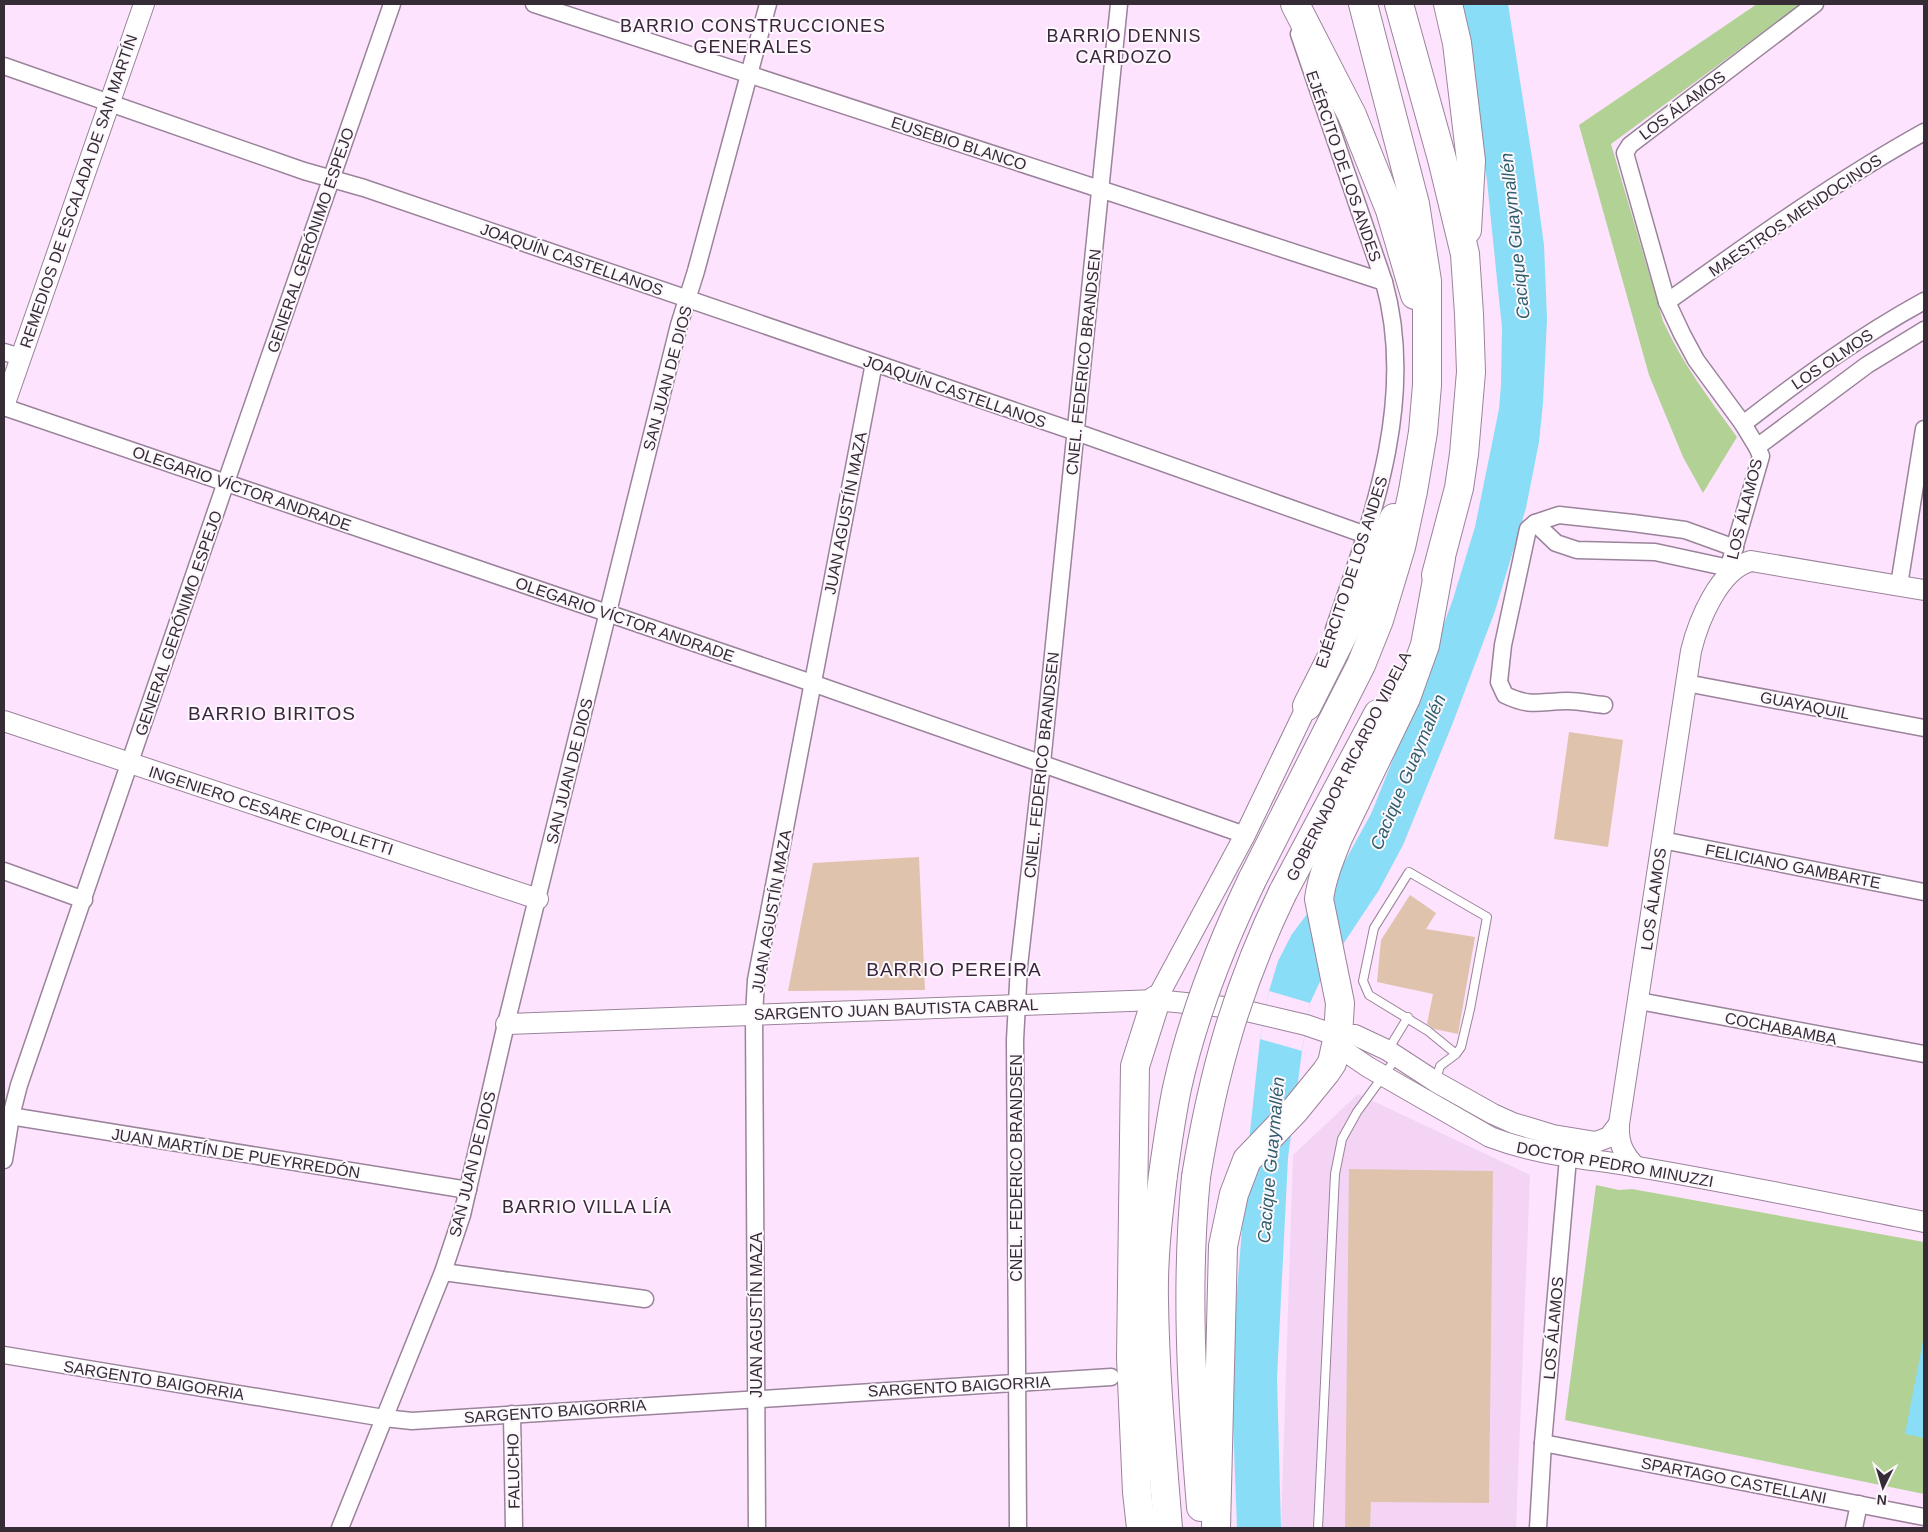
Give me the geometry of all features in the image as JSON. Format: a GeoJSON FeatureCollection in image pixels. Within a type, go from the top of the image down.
{"type":"FeatureCollection","features":[{"type":"Feature","properties":{"kind":"highway"},"geometry":{"type":"LineString","coordinates":[[1295,4],[1352,115],[1390,210],[1428,337]]}},
{"type":"Feature","properties":{"kind":"highway","name":"GOBERNADOR RICARDO VIDELA"},"geometry":{"type":"LineString","coordinates":[[1168,1528],[1154,1299],[1156,1237],[1163,1175],[1177,1087],[1195,1021],[1220,949],[1252,880],[1356,674],[1379,620],[1401,547],[1423,432],[1427,385],[1427,281],[1415,204],[1363,4]]}},
{"type":"Feature","properties":{"kind":"highway","name":"GOBERNADOR RICARDO VIDELA"},"geometry":{"type":"LineString","coordinates":[[1203,1528],[1193,1411],[1189,1276],[1191,1227],[1196,1177],[1206,1120],[1226,1036],[1248,971],[1283,892],[1393,685],[1424,609],[1441,558],[1459,488],[1468,420],[1471,372],[1465,254],[1417,65],[1399,4]]}},
{"type":"Feature","properties":{"kind":"highway"},"geometry":{"type":"LineString","coordinates":[[1448,4],[1457,43],[1471,161],[1470,200],[1465,254]]}},
{"type":"Feature","properties":{"kind":"highway"},"geometry":{"type":"LineString","coordinates":[[1308,706],[1360,601],[1395,515],[1423,432]]}},
{"type":"Feature","properties":{"kind":"highway"},"geometry":{"type":"LineString","coordinates":[[1216,1528],[1223,1246],[1234,1194],[1247,1160],[1295,1110],[1332,1063],[1338,1036],[1340,1002],[1320,899],[1323,880],[1330,858],[1406,698],[1425,645],[1441,558]]}},
{"type":"Feature","properties":{"kind":"highway"},"geometry":{"type":"LineString","coordinates":[[1141,1528],[1137,1492],[1130,1358],[1134,1074],[1140,1045],[1156,1000]]}},
{"type":"Feature","properties":{"kind":"street","name":"REMEDIOS DE ESCALADA DE SAN MARTÍN"},"geometry":{"type":"LineString","coordinates":[[4,407],[12,355],[109,103],[144,4]]}},
{"type":"Feature","properties":{"kind":"street","name":"GENERAL GERÓNIMO ESPEJO"},"geometry":{"type":"LineString","coordinates":[[4,1160],[7,1115],[20,1086],[226,482],[392,4]]}},
{"type":"Feature","properties":{"kind":"street","name":"EUSEBIO BLANCO"},"geometry":{"type":"LineString","coordinates":[[534,4],[1384,282]]}},
{"type":"Feature","properties":{"kind":"street","name":"SAN JUAN DE DIOS"},"geometry":{"type":"LineString","coordinates":[[340,1528],[455,1238],[679,325],[688,299],[768,4]]}},
{"type":"Feature","properties":{"kind":"street","name":"CNEL. FEDERICO BRANDSEN"},"geometry":{"type":"LineString","coordinates":[[1018,1528],[1016,1005],[1102,189],[1119,4]]}},
{"type":"Feature","properties":{"kind":"street","name":"EJÉRCITO DE LOS ANDES"},"geometry":{"type":"LineString","coordinates":[[1156,1000],[1245,835],[1308,706],[1366,535],[1385,468],[1394,396],[1394,328],[1390,303],[1288,4]]}},
{"type":"Feature","properties":{"kind":"street","name":"LOS ÁLAMOS"},"geometry":{"type":"LineString","coordinates":[[1636,1167],[1622,1150],[1618,1135],[1619,1124],[1686,682],[1696,633],[1713,597],[1727,574],[1761,456],[1743,424],[1696,360],[1667,302],[1625,153],[1630,145],[1815,4]]}},
{"type":"Feature","properties":{"kind":"street","name":"JOAQUÍN CASTELLANOS"},"geometry":{"type":"LineString","coordinates":[[4,66],[1076,432],[1366,535]]}},
{"type":"Feature","properties":{"kind":"street","name":"MAESTROS MENDOCINOS"},"geometry":{"type":"LineString","coordinates":[[1667,302],[1798,208],[1854,172],[1924,132]]}},
{"type":"Feature","properties":{"kind":"street","name":"LOS OLMOS"},"geometry":{"type":"LineString","coordinates":[[1743,424],[1818,367],[1893,318],[1924,301]]}},
{"type":"Feature","properties":{"kind":"street","name":"LOS OLMOS"},"geometry":{"type":"LineString","coordinates":[[1757,447],[1867,365],[1924,330]]}},
{"type":"Feature","properties":{"kind":"street","name":"JUAN AGUSTÍN MAZA"},"geometry":{"type":"LineString","coordinates":[[757,1528],[754,1014],[756,980],[874,363]]}},
{"type":"Feature","properties":{"kind":"street","name":"OLEGARIO VÍCTOR ANDRADE"},"geometry":{"type":"LineString","coordinates":[[4,407],[812,683],[1245,835]]}},
{"type":"Feature","properties":{"kind":"street"},"geometry":{"type":"LineString","coordinates":[[1899,585],[1924,429]]}},
{"type":"Feature","properties":{"kind":"street"},"geometry":{"type":"LineString","coordinates":[[1604,705],[1567,701],[1534,704],[1505,696],[1499,682],[1503,645],[1528,529],[1535,523],[1559,515],[1685,530],[1735,548]]}},
{"type":"Feature","properties":{"kind":"street"},"geometry":{"type":"LineString","coordinates":[[1535,523],[1556,544],[1577,550],[1655,552],[1727,574],[1745,563],[1758,561],[1924,590]]}},
{"type":"Feature","properties":{"kind":"street","name":"GUAYAQUIL"},"geometry":{"type":"LineString","coordinates":[[1686,682],[1924,728]]}},
{"type":"Feature","properties":{"kind":"street","name":"INGENIERO CESARE CIPOLLETTI"},"geometry":{"type":"LineString","coordinates":[[4,721],[538,899]]}},
{"type":"Feature","properties":{"kind":"street","name":"FELICIANO GAMBARTE"},"geometry":{"type":"LineString","coordinates":[[1662,840],[1924,892]]}},
{"type":"Feature","properties":{"kind":"street"},"geometry":{"type":"LineString","coordinates":[[4,871],[84,900]]}},
{"type":"Feature","properties":{"kind":"street","name":"SARGENTO JUAN BAUTISTA CABRAL"},"geometry":{"type":"LineString","coordinates":[[506,1024],[1156,1000],[1215,1005],[1264,1014],[1284,1020]]}},
{"type":"Feature","properties":{"kind":"street","name":"COCHABAMBA"},"geometry":{"type":"LineString","coordinates":[[1639,1001],[1924,1054]]}},
{"type":"Feature","properties":{"kind":"street","name":"DOCTOR PEDRO MINUZZI"},"geometry":{"type":"LineString","coordinates":[[1284,1020],[1338,1036],[1355,1035],[1392,1054],[1436,1082],[1493,1114],[1513,1123],[1552,1135],[1596,1142],[1609,1137],[1619,1124]]}},
{"type":"Feature","properties":{"kind":"street","name":"DOCTOR PEDRO MINUZZI"},"geometry":{"type":"LineString","coordinates":[[1338,1036],[1346,1052],[1383,1076],[1490,1137],[1531,1151],[1636,1167],[1924,1222]]}},
{"type":"Feature","properties":{"kind":"street","name":"JUAN MARTÍN DE PUEYRREDÓN"},"geometry":{"type":"LineString","coordinates":[[7,1115],[468,1190]]}},
{"type":"Feature","properties":{"kind":"street"},"geometry":{"type":"LineString","coordinates":[[1552,1135],[1564,1145],[1568,1158]]}},
{"type":"Feature","properties":{"kind":"street","name":"LOS ÁLAMOS"},"geometry":{"type":"LineString","coordinates":[[1538,1528],[1543,1443],[1568,1158]]}},
{"type":"Feature","properties":{"kind":"street"},"geometry":{"type":"LineString","coordinates":[[442,1272],[645,1300]]}},
{"type":"Feature","properties":{"kind":"street","name":"SARGENTO BAIGORRIA"},"geometry":{"type":"LineString","coordinates":[[4,1355],[384,1418],[412,1420],[1111,1377]]}},
{"type":"Feature","properties":{"kind":"street","name":"FALUCHO"},"geometry":{"type":"LineString","coordinates":[[512,1414],[514,1528]]}},
{"type":"Feature","properties":{"kind":"street","name":"SPARTAGO CASTELLANI"},"geometry":{"type":"LineString","coordinates":[[1543,1443],[1924,1516]]}},
{"type":"Feature","properties":{"kind":"street"},"geometry":{"type":"LineString","coordinates":[[1854,1528],[1859,1504]]}},
{"type":"Feature","properties":{"kind":"lane"},"geometry":{"type":"LineString","coordinates":[[1436,1082],[1440,1066],[1456,1054],[1461,1047],[1487,917],[1409,872],[1374,928],[1363,981],[1370,995],[1428,1030],[1456,1054]]}},
{"type":"Feature","properties":{"kind":"lane"},"geometry":{"type":"LineString","coordinates":[[1318,1528],[1335,1174],[1342,1138],[1357,1112],[1383,1076],[1408,1018]]}},
{"type":"Feature","properties":{"kind":"shaded area"},"geometry":{"type":"Polygon","coordinates":[[[1358,1094],[1530,1175],[1516,1528],[1281,1528],[1293,1155],[1358,1094]]]}},
{"type":"Feature","properties":{"kind":"green space"},"geometry":{"type":"Polygon","coordinates":[[[1757,4],[1801,4],[1611,144],[1663,321],[1688,366],[1737,437],[1703,493],[1683,457],[1649,375],[1579,125],[1757,4]]]}},
{"type":"Feature","properties":{"kind":"green space"},"geometry":{"type":"Polygon","coordinates":[[[1596,1185],[1619,1190],[1632,1189],[1924,1242],[1924,1494],[1565,1420],[1596,1185]]]}},
{"type":"Feature","properties":{"kind":"water","name":"Cacique Guaymallén"},"geometry":{"type":"Polygon","coordinates":[[[1463,4],[1508,4],[1544,245],[1547,319],[1539,442],[1526,508],[1495,611],[1452,725],[1403,845],[1379,890],[1324,973],[1310,1003],[1288,1158],[1277,1378],[1281,1528],[1237,1528],[1232,1393],[1233,1342],[1249,1141],[1260,1039],[1269,991],[1278,961],[1292,934],[1339,872],[1371,814],[1409,720],[1453,599],[1475,527],[1499,409],[1502,328],[1487,181],[1463,4]]]}},
{"type":"Feature","properties":{"kind":"water"},"geometry":{"type":"Polygon","coordinates":[[[1924,1336],[1924,1438],[1905,1434],[1924,1336]]]}},
{"type":"Feature","properties":{"kind":"pier"},"geometry":{"type":"Polygon","coordinates":[[[1269,991],[1310,1003],[1302,1051],[1260,1039],[1269,991]]]}},
{"type":"Feature","properties":{"kind":"building"},"geometry":{"type":"Polygon","coordinates":[[[1569,732],[1623,740],[1608,847],[1554,839],[1569,732]]]}},
{"type":"Feature","properties":{"kind":"building"},"geometry":{"type":"Polygon","coordinates":[[[919,857],[925,990],[788,991],[813,863],[919,857]]]}},
{"type":"Feature","properties":{"kind":"building"},"geometry":{"type":"Polygon","coordinates":[[[1410,895],[1436,913],[1426,929],[1475,937],[1458,1034],[1434,1029],[1427,1024],[1433,994],[1377,982],[1381,940],[1410,895]]]}},
{"type":"Feature","properties":{"kind":"building"},"geometry":{"type":"Polygon","coordinates":[[[1349,1169],[1493,1171],[1489,1503],[1371,1502],[1370,1528],[1345,1528],[1349,1169]]]}},
{"type":"Feature","properties":{"kind":"district","name":"BARRIO CONSTRUCCIONES GENERALES"},"geometry":{"type":"Point","coordinates":[753,36]}},
{"type":"Feature","properties":{"kind":"district","name":"BARRIO DENNIS CARDOZO"},"geometry":{"type":"Point","coordinates":[1124,46]}},
{"type":"Feature","properties":{"kind":"district","name":"BARRIO BIRITOS"},"geometry":{"type":"Point","coordinates":[272,713]}},
{"type":"Feature","properties":{"kind":"district","name":"BARRIO PEREIRA"},"geometry":{"type":"Point","coordinates":[954,969]}},
{"type":"Feature","properties":{"kind":"district","name":"BARRIO VILLA LÍA"},"geometry":{"type":"Point","coordinates":[587,1207]}}]}
